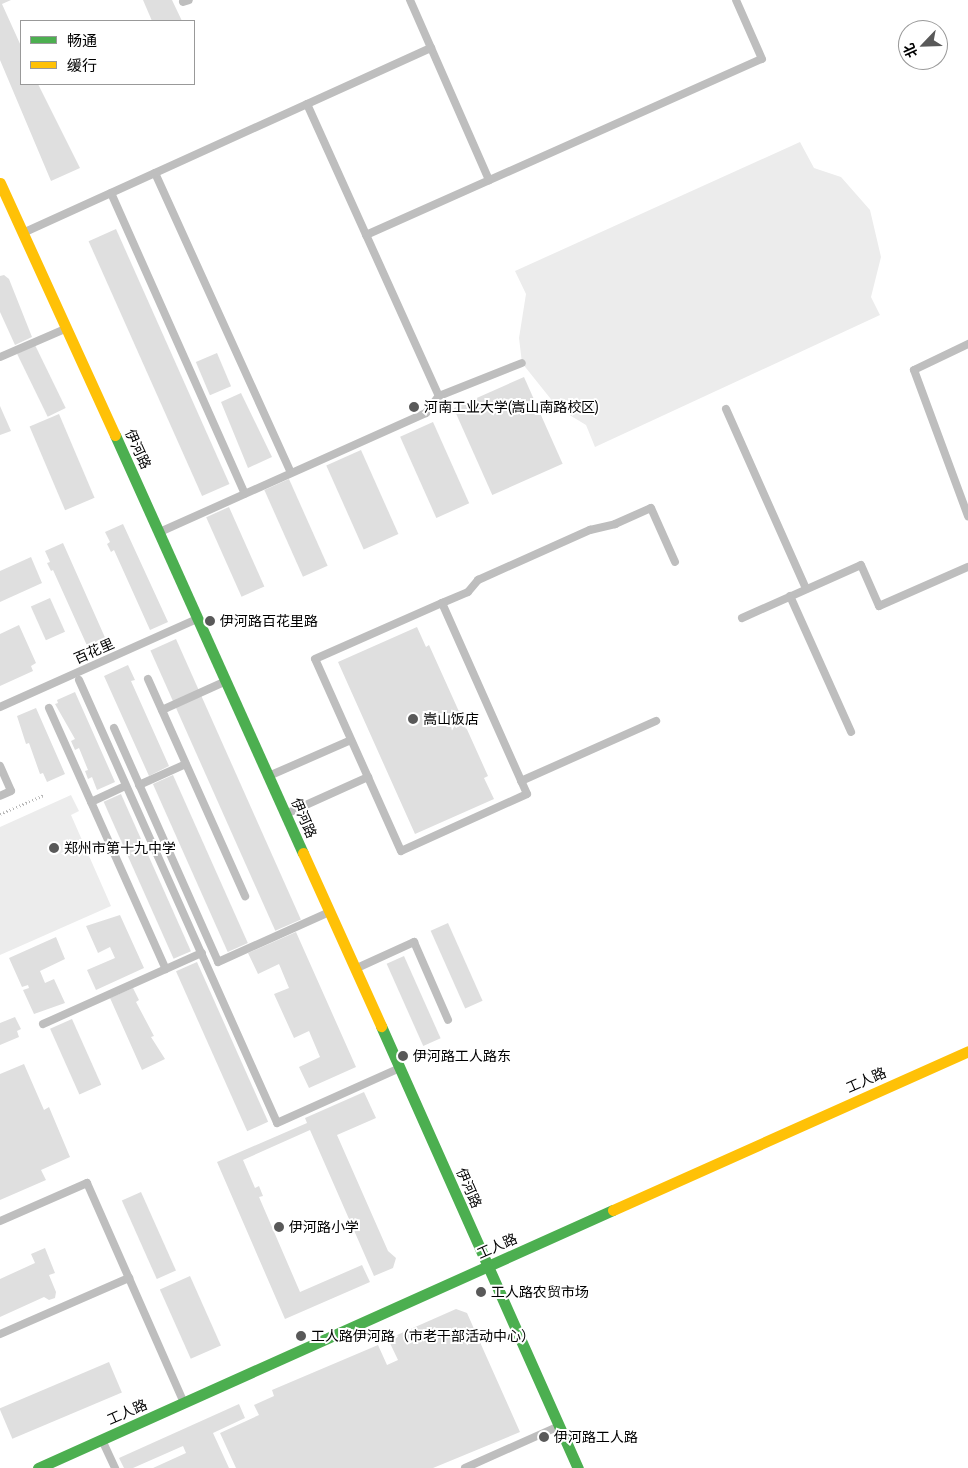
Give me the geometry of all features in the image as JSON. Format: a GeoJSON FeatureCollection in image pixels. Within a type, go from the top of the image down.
{"type":"FeatureCollection","features":[{"type":"Feature","properties":{"kind":"street","name":"伊河路"},"geometry":{"type":"LineString","coordinates":[[0,183],[160,532],[578,1468]]}},
{"type":"Feature","properties":{"kind":"street","name":"工人路"},"geometry":{"type":"LineString","coordinates":[[38,1468],[968,1051]]}},
{"type":"Feature","properties":{"kind":"lane"},"geometry":{"type":"LineString","coordinates":[[410,0],[489,180]]}},
{"type":"Feature","properties":{"kind":"lane"},"geometry":{"type":"LineString","coordinates":[[366,235],[762,59],[736,0]]}},
{"type":"Feature","properties":{"kind":"lane"},"geometry":{"type":"LineString","coordinates":[[23,233],[431,48]]}},
{"type":"Feature","properties":{"kind":"lane"},"geometry":{"type":"LineString","coordinates":[[307,104],[439,396]]}},
{"type":"Feature","properties":{"kind":"lane"},"geometry":{"type":"LineString","coordinates":[[155,173],[291,473]]}},
{"type":"Feature","properties":{"kind":"lane"},"geometry":{"type":"LineString","coordinates":[[111,193],[245,494]]}},
{"type":"Feature","properties":{"kind":"lane"},"geometry":{"type":"LineString","coordinates":[[0,357],[66,328]]}},
{"type":"Feature","properties":{"kind":"lane"},"geometry":{"type":"LineString","coordinates":[[968,344],[914,370],[968,516]]}},
{"type":"Feature","properties":{"kind":"lane"},"geometry":{"type":"LineString","coordinates":[[160,532],[426,413],[439,396],[522,363]]}},
{"type":"Feature","properties":{"kind":"lane"},"geometry":{"type":"LineString","coordinates":[[726,409],[806,589]]}},
{"type":"Feature","properties":{"kind":"lane"},"geometry":{"type":"LineString","coordinates":[[442,603],[527,794],[401,851],[315,659],[442,603],[468,592],[478,580],[590,530],[615,524],[651,508],[675,562]]}},
{"type":"Feature","properties":{"kind":"lane"},"geometry":{"type":"LineString","coordinates":[[742,618],[861,565],[879,606],[968,567]]}},
{"type":"Feature","properties":{"kind":"lane"},"geometry":{"type":"LineString","coordinates":[[790,596],[851,732]]}},
{"type":"Feature","properties":{"kind":"lane","name":"百花里"},"geometry":{"type":"LineString","coordinates":[[0,707],[198,618]]}},
{"type":"Feature","properties":{"kind":"lane"},"geometry":{"type":"LineString","coordinates":[[148,679],[245,896]]}},
{"type":"Feature","properties":{"kind":"lane"},"geometry":{"type":"LineString","coordinates":[[79,680],[277,1123],[399,1068]]}},
{"type":"Feature","properties":{"kind":"lane"},"geometry":{"type":"LineString","coordinates":[[162,710],[226,681]]}},
{"type":"Feature","properties":{"kind":"lane"},"geometry":{"type":"LineString","coordinates":[[49,708],[166,969]]}},
{"type":"Feature","properties":{"kind":"lane"},"geometry":{"type":"LineString","coordinates":[[521,781],[656,721]]}},
{"type":"Feature","properties":{"kind":"lane"},"geometry":{"type":"LineString","coordinates":[[114,728],[218,962],[330,912]]}},
{"type":"Feature","properties":{"kind":"lane"},"geometry":{"type":"LineString","coordinates":[[269,776],[351,740]]}},
{"type":"Feature","properties":{"kind":"lane"},"geometry":{"type":"LineString","coordinates":[[139,785],[186,764]]}},
{"type":"Feature","properties":{"kind":"lane"},"geometry":{"type":"LineString","coordinates":[[0,766],[11,791],[0,796]]}},
{"type":"Feature","properties":{"kind":"lane"},"geometry":{"type":"LineString","coordinates":[[286,814],[368,777]]}},
{"type":"Feature","properties":{"kind":"lane"},"geometry":{"type":"LineString","coordinates":[[91,802],[126,786]]}},
{"type":"Feature","properties":{"kind":"lane"},"geometry":{"type":"LineString","coordinates":[[355,969],[414,942],[448,1020]]}},
{"type":"Feature","properties":{"kind":"lane"},"geometry":{"type":"LineString","coordinates":[[43,1024],[202,953]]}},
{"type":"Feature","properties":{"kind":"lane"},"geometry":{"type":"LineString","coordinates":[[0,1221],[87,1183],[184,1403]]}},
{"type":"Feature","properties":{"kind":"lane"},"geometry":{"type":"LineString","coordinates":[[0,1334],[129,1278]]}},
{"type":"Feature","properties":{"kind":"lane"},"geometry":{"type":"LineString","coordinates":[[465,1468],[559,1426]]}},
{"type":"Feature","properties":{"kind":"lane"},"geometry":{"type":"LineString","coordinates":[[102,1439],[115,1468]]}},
{"type":"Feature","properties":{"kind":"path"},"geometry":{"type":"LineString","coordinates":[[0,814],[44,795]]}},
{"type":"Feature","properties":{"kind":"shaded area"},"geometry":{"type":"Polygon","coordinates":[[[800,142],[814,168],[841,177],[870,210],[881,257],[871,297],[880,315],[595,447],[586,425],[558,408],[522,363],[519,338],[526,294],[515,271],[800,142]]]}},
{"type":"Feature","properties":{"kind":"shaded area","name":"郑州市第十九中学"},"geometry":{"type":"Polygon","coordinates":[[[71,795],[79,811],[71,815],[111,906],[0,955],[0,827],[71,795]]]}},
{"type":"Feature","properties":{"kind":"building"},"geometry":{"type":"Polygon","coordinates":[[[0,0],[11,0],[2,4],[20,44],[20,85],[38,85],[80,168],[51,181],[0,60],[0,0]]]}},
{"type":"Feature","properties":{"kind":"building"},"geometry":{"type":"Polygon","coordinates":[[[143,0],[172,0],[182,20],[152,20],[143,0]]]}},
{"type":"Feature","properties":{"kind":"building"},"geometry":{"type":"Polygon","coordinates":[[[116,229],[229,484],[202,496],[89,241],[116,229]]]}},
{"type":"Feature","properties":{"kind":"building"},"geometry":{"type":"Polygon","coordinates":[[[4,275],[9,279],[32,337],[15,345],[0,312],[0,276],[4,275]]]}},
{"type":"Feature","properties":{"kind":"building"},"geometry":{"type":"Polygon","coordinates":[[[35,345],[66,408],[48,417],[17,354],[35,345]]]}},
{"type":"Feature","properties":{"kind":"building"},"geometry":{"type":"Polygon","coordinates":[[[217,353],[231,386],[210,395],[196,362],[217,353]]]}},
{"type":"Feature","properties":{"kind":"building"},"geometry":{"type":"Polygon","coordinates":[[[524,377],[563,464],[492,495],[454,408],[524,377]]]}},
{"type":"Feature","properties":{"kind":"building"},"geometry":{"type":"Polygon","coordinates":[[[241,393],[272,457],[248,468],[221,402],[241,393]]]}},
{"type":"Feature","properties":{"kind":"building"},"geometry":{"type":"Polygon","coordinates":[[[0,406],[11,431],[0,435],[0,406]]]}},
{"type":"Feature","properties":{"kind":"building"},"geometry":{"type":"Polygon","coordinates":[[[59,414],[95,498],[65,510],[30,427],[59,414]]]}},
{"type":"Feature","properties":{"kind":"building"},"geometry":{"type":"Polygon","coordinates":[[[433,422],[469,503],[436,518],[400,437],[433,422]]]}},
{"type":"Feature","properties":{"kind":"building"},"geometry":{"type":"Polygon","coordinates":[[[361,450],[398,534],[364,550],[326,465],[361,450]]]}},
{"type":"Feature","properties":{"kind":"building"},"geometry":{"type":"Polygon","coordinates":[[[289,479],[328,566],[303,577],[264,490],[289,479]]]}},
{"type":"Feature","properties":{"kind":"building"},"geometry":{"type":"Polygon","coordinates":[[[229,507],[264,586],[242,597],[206,517],[229,507]]]}},
{"type":"Feature","properties":{"kind":"building"},"geometry":{"type":"Polygon","coordinates":[[[123,524],[168,622],[150,630],[114,550],[111,552],[107,544],[110,542],[105,532],[123,524]]]}},
{"type":"Feature","properties":{"kind":"building"},"geometry":{"type":"Polygon","coordinates":[[[63,543],[107,642],[89,650],[53,570],[51,571],[47,563],[50,562],[45,551],[63,543]]]}},
{"type":"Feature","properties":{"kind":"building"},"geometry":{"type":"Polygon","coordinates":[[[31,557],[42,583],[0,602],[0,571],[31,557]]]}},
{"type":"Feature","properties":{"kind":"building"},"geometry":{"type":"Polygon","coordinates":[[[50,598],[65,632],[46,640],[31,607],[50,598]]]}},
{"type":"Feature","properties":{"kind":"building"},"geometry":{"type":"Polygon","coordinates":[[[19,625],[36,663],[31,666],[33,671],[0,686],[0,634],[19,625]]]}},
{"type":"Feature","properties":{"kind":"building","name":"嵩山饭店"},"geometry":{"type":"Polygon","coordinates":[[[417,627],[426,647],[429,645],[488,776],[484,778],[494,799],[415,834],[338,662],[417,627]]]}},
{"type":"Feature","properties":{"kind":"building"},"geometry":{"type":"Polygon","coordinates":[[[176,639],[301,919],[275,931],[150,650],[176,639]]]}},
{"type":"Feature","properties":{"kind":"building"},"geometry":{"type":"Polygon","coordinates":[[[128,665],[135,680],[131,681],[169,766],[149,776],[104,676],[128,665]]]}},
{"type":"Feature","properties":{"kind":"building"},"geometry":{"type":"Polygon","coordinates":[[[75,692],[115,782],[97,790],[92,777],[88,779],[85,771],[88,770],[79,748],[75,750],[71,741],[75,739],[55,704],[58,703],[57,700],[75,692]]]}},
{"type":"Feature","properties":{"kind":"building"},"geometry":{"type":"Polygon","coordinates":[[[36,708],[65,774],[47,782],[43,773],[40,774],[29,743],[26,744],[17,716],[36,708]]]}},
{"type":"Feature","properties":{"kind":"building"},"geometry":{"type":"Polygon","coordinates":[[[173,775],[248,943],[228,952],[153,784],[173,775]]]}},
{"type":"Feature","properties":{"kind":"building"},"geometry":{"type":"Polygon","coordinates":[[[121,794],[191,951],[174,959],[104,802],[121,794]]]}},
{"type":"Feature","properties":{"kind":"building"},"geometry":{"type":"Polygon","coordinates":[[[120,915],[144,968],[96,990],[87,970],[115,958],[110,947],[98,953],[86,926],[120,915]]]}},
{"type":"Feature","properties":{"kind":"building"},"geometry":{"type":"Polygon","coordinates":[[[448,923],[483,1001],[465,1008],[431,931],[448,923]]]}},
{"type":"Feature","properties":{"kind":"building"},"geometry":{"type":"Polygon","coordinates":[[[296,932],[356,1067],[309,1088],[299,1067],[320,1057],[309,1031],[294,1038],[274,994],[289,988],[279,964],[258,974],[248,953],[296,932]]]}},
{"type":"Feature","properties":{"kind":"building"},"geometry":{"type":"Polygon","coordinates":[[[56,937],[65,959],[40,971],[45,983],[54,979],[65,1003],[34,1014],[23,990],[29,988],[28,985],[22,987],[9,958],[56,937]]]}},
{"type":"Feature","properties":{"kind":"building"},"geometry":{"type":"Polygon","coordinates":[[[404,956],[441,1038],[423,1046],[387,964],[404,956]]]}},
{"type":"Feature","properties":{"kind":"building"},"geometry":{"type":"Polygon","coordinates":[[[197,962],[268,1122],[247,1131],[176,971],[197,962]]]}},
{"type":"Feature","properties":{"kind":"building"},"geometry":{"type":"Polygon","coordinates":[[[133,988],[139,1000],[136,1002],[154,1036],[151,1037],[165,1059],[142,1070],[110,998],[133,988]]]}},
{"type":"Feature","properties":{"kind":"building"},"geometry":{"type":"Polygon","coordinates":[[[15,1017],[21,1029],[17,1031],[19,1037],[0,1045],[0,1023],[15,1017]]]}},
{"type":"Feature","properties":{"kind":"building"},"geometry":{"type":"Polygon","coordinates":[[[72,1019],[101,1085],[79,1095],[50,1029],[72,1019]]]}},
{"type":"Feature","properties":{"kind":"building"},"geometry":{"type":"Polygon","coordinates":[[[24,1064],[44,1110],[49,1107],[70,1157],[41,1170],[46,1180],[0,1200],[0,1074],[24,1064]]]}},
{"type":"Feature","properties":{"kind":"building"},"geometry":{"type":"Polygon","coordinates":[[[364,1092],[376,1118],[337,1135],[388,1251],[396,1258],[393,1268],[374,1276],[310,1130],[243,1160],[255,1188],[259,1186],[263,1196],[259,1197],[300,1292],[362,1265],[370,1282],[285,1319],[217,1162],[307,1123],[305,1118],[364,1092]]]}},
{"type":"Feature","properties":{"kind":"building"},"geometry":{"type":"Polygon","coordinates":[[[141,1192],[176,1271],[157,1279],[122,1201],[141,1192]]]}},
{"type":"Feature","properties":{"kind":"building"},"geometry":{"type":"Polygon","coordinates":[[[45,1248],[55,1273],[49,1275],[56,1292],[55,1298],[49,1300],[44,1297],[0,1317],[0,1279],[35,1263],[31,1254],[45,1248]]]}},
{"type":"Feature","properties":{"kind":"building"},"geometry":{"type":"Polygon","coordinates":[[[190,1276],[221,1345],[191,1359],[160,1289],[190,1276]]]}},
{"type":"Feature","properties":{"kind":"building"},"geometry":{"type":"Polygon","coordinates":[[[456,1309],[467,1313],[520,1432],[433,1468],[236,1468],[220,1433],[259,1415],[254,1405],[274,1396],[272,1390],[378,1345],[387,1365],[398,1360],[388,1339],[456,1309]]]}},
{"type":"Feature","properties":{"kind":"building"},"geometry":{"type":"Polygon","coordinates":[[[109,1362],[122,1392],[12,1439],[0,1408],[109,1362]]]}},
{"type":"Feature","properties":{"kind":"building"},"geometry":{"type":"Polygon","coordinates":[[[239,1404],[245,1418],[213,1433],[229,1468],[153,1468],[186,1453],[183,1446],[133,1468],[124,1468],[119,1458],[239,1404]]]}},
{"type":"Feature","properties":{"kind":"traffic: fast"},"geometry":{"type":"LineString","coordinates":[[115,435],[303,853]]}},
{"type":"Feature","properties":{"kind":"traffic: fast"},"geometry":{"type":"LineString","coordinates":[[381,1026],[578,1468]]}},
{"type":"Feature","properties":{"kind":"traffic: fast"},"geometry":{"type":"LineString","coordinates":[[38,1468],[613,1210]]}},
{"type":"Feature","properties":{"kind":"traffic: slow"},"geometry":{"type":"LineString","coordinates":[[0,183],[115,435]]}},
{"type":"Feature","properties":{"kind":"traffic: slow"},"geometry":{"type":"LineString","coordinates":[[303,853],[381,1026]]}},
{"type":"Feature","properties":{"kind":"traffic: slow"},"geometry":{"type":"LineString","coordinates":[[613,1210],[968,1051]]}},
{"type":"Feature","properties":{"kind":"place","name":"河南工业大学(嵩山南路校区)"},"geometry":{"type":"Point","coordinates":[414,407]}},
{"type":"Feature","properties":{"kind":"place","name":"伊河路百花里路"},"geometry":{"type":"Point","coordinates":[210,621]}},
{"type":"Feature","properties":{"kind":"place","name":"嵩山饭店"},"geometry":{"type":"Point","coordinates":[413,719]}},
{"type":"Feature","properties":{"kind":"place","name":"郑州市第十九中学"},"geometry":{"type":"Point","coordinates":[54,848]}},
{"type":"Feature","properties":{"kind":"place","name":"伊河路工人路东"},"geometry":{"type":"Point","coordinates":[403,1056]}},
{"type":"Feature","properties":{"kind":"place","name":"伊河路小学"},"geometry":{"type":"Point","coordinates":[279,1227]}},
{"type":"Feature","properties":{"kind":"place","name":"工人路农贸市场"},"geometry":{"type":"Point","coordinates":[481,1292]}},
{"type":"Feature","properties":{"kind":"place","name":"工人路伊河路（市老干部活动中心）"},"geometry":{"type":"Point","coordinates":[301,1336]}},
{"type":"Feature","properties":{"kind":"place","name":"伊河路工人路"},"geometry":{"type":"Point","coordinates":[544,1437]}}]}
